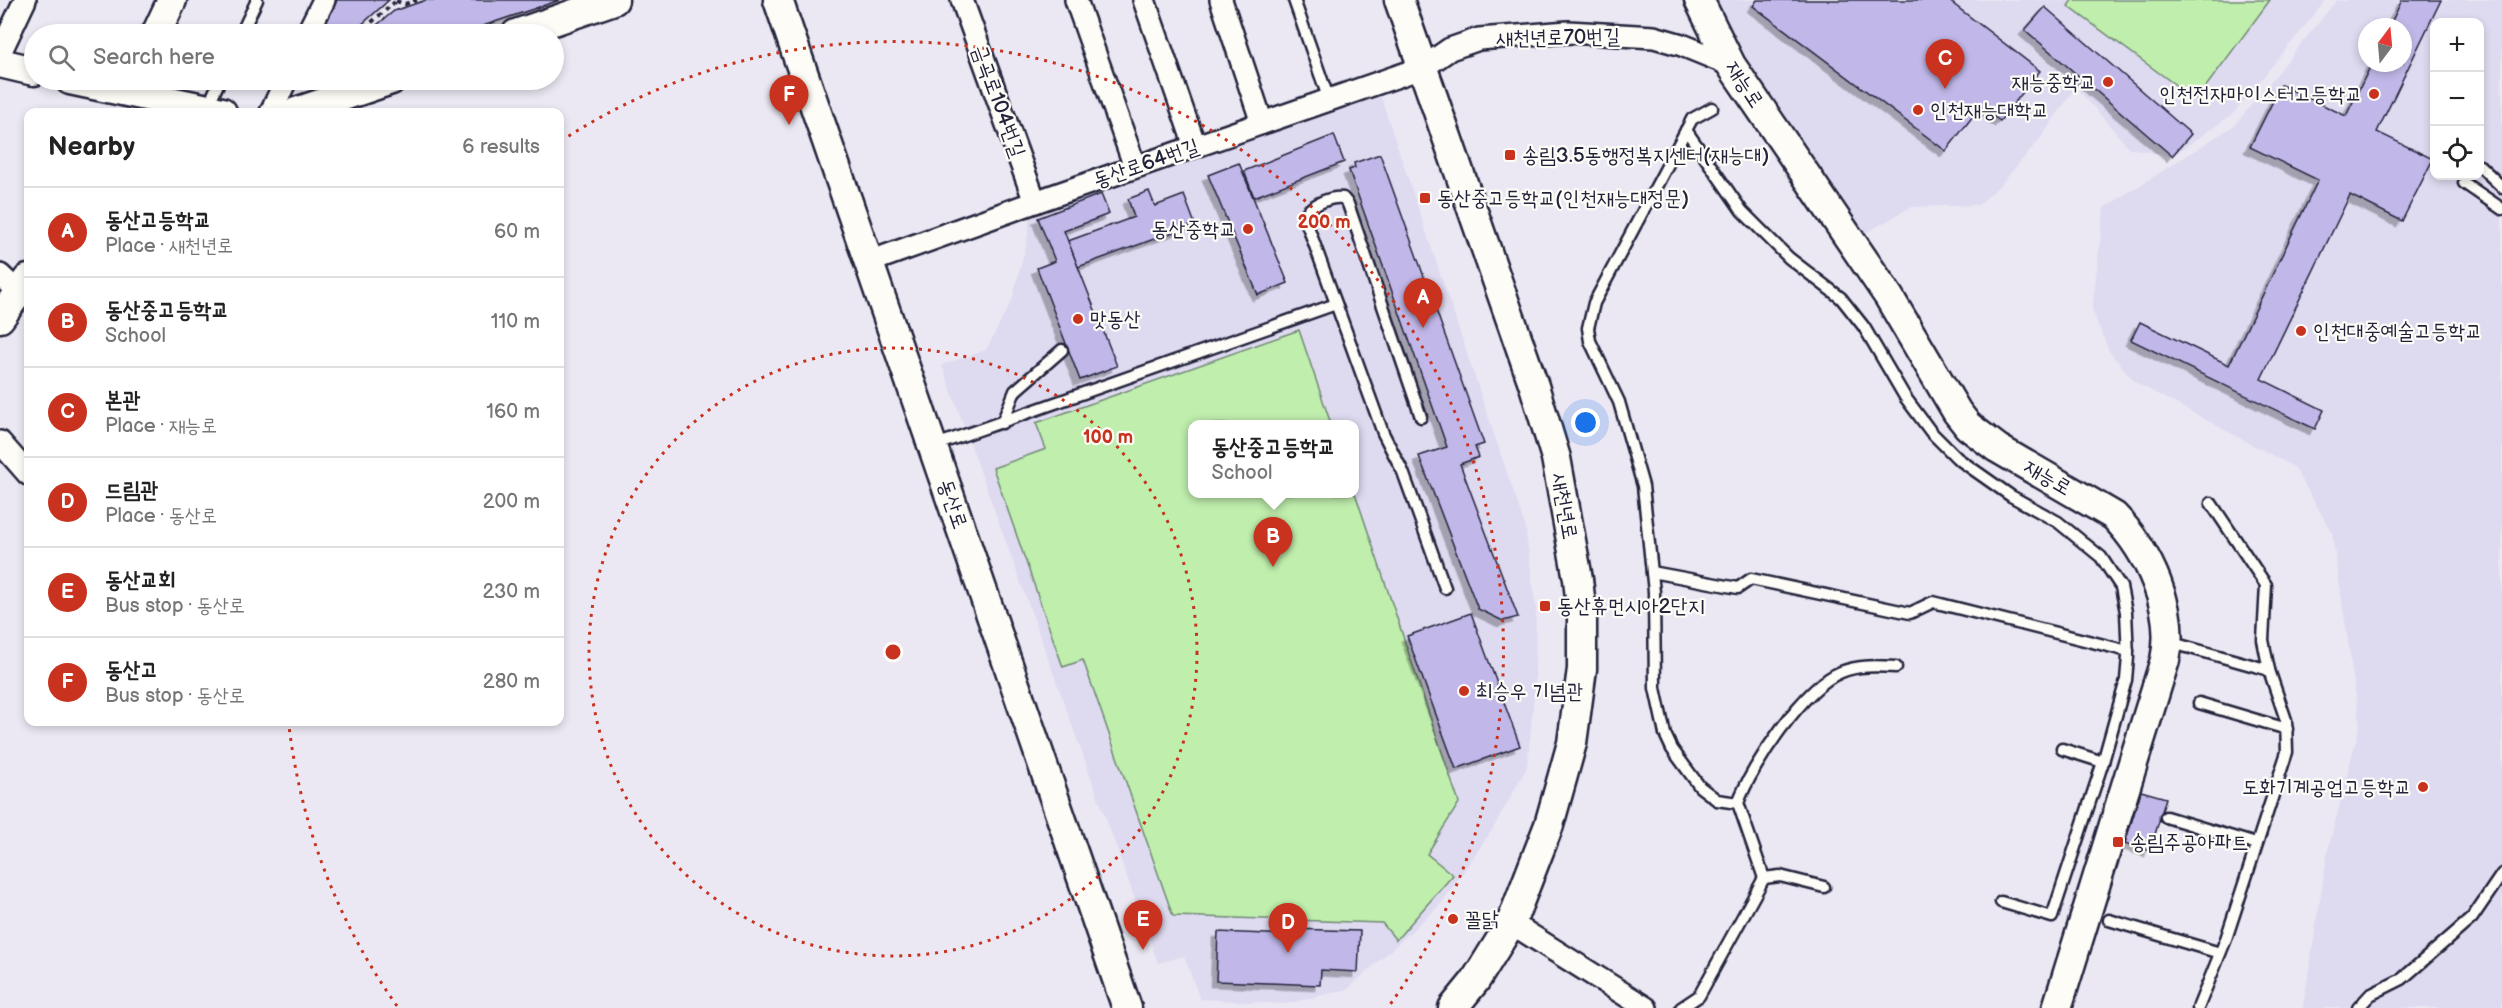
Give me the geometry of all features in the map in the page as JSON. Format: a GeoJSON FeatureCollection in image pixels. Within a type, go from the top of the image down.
{"type":"FeatureCollection","features":[{"type":"Feature","properties":{"kind":"street"},"geometry":{"type":"LineString","coordinates":[[0,53],[24,0]]}},
{"type":"Feature","properties":{"kind":"street"},"geometry":{"type":"LineString","coordinates":[[161,24],[172,0]]}},
{"type":"Feature","properties":{"kind":"street"},"geometry":{"type":"LineString","coordinates":[[312,24],[324,0]]}},
{"type":"Feature","properties":{"kind":"street"},"geometry":{"type":"LineString","coordinates":[[538,24],[580,5],[614,0]]}},
{"type":"Feature","properties":{"kind":"street","name":"동산로"},"geometry":{"type":"LineString","coordinates":[[778,0],[1127,1008]]}},
{"type":"Feature","properties":{"kind":"street","name":"금곡로104번길"},"geometry":{"type":"LineString","coordinates":[[962,0],[1035,202]]}},
{"type":"Feature","properties":{"kind":"street"},"geometry":{"type":"LineString","coordinates":[[1076,0],[1135,167]]}},
{"type":"Feature","properties":{"kind":"street"},"geometry":{"type":"LineString","coordinates":[[1144,0],[1195,146]]}},
{"type":"Feature","properties":{"kind":"street"},"geometry":{"type":"LineString","coordinates":[[1221,0],[1262,123]]}},
{"type":"Feature","properties":{"kind":"street","name":"새천년로"},"geometry":{"type":"LineString","coordinates":[[1399,0],[1557,458],[1578,579],[1582,617],[1582,669],[1572,743],[1550,825],[1511,923],[1474,981],[1453,1008]]}},
{"type":"Feature","properties":{"kind":"street","name":"재능로"},"geometry":{"type":"LineString","coordinates":[[1699,0],[1731,65],[1889,297],[1947,398],[1968,426],[1997,448],[2114,516],[2128,531],[2144,555],[2156,582],[2169,642],[2057,1008]]}},
{"type":"Feature","properties":{"kind":"street","name":"새천년로70번길"},"geometry":{"type":"LineString","coordinates":[[1424,67],[1450,49],[1479,39],[1569,32],[1654,37],[1682,45],[1731,65]]}},
{"type":"Feature","properties":{"kind":"street"},"geometry":{"type":"LineString","coordinates":[[0,63],[24,69]]}},
{"type":"Feature","properties":{"kind":"street","name":"동산로64번길"},"geometry":{"type":"LineString","coordinates":[[869,262],[1424,67]]}},
{"type":"Feature","properties":{"kind":"street"},"geometry":{"type":"LineString","coordinates":[[109,90],[128,95],[217,104]]}},
{"type":"Feature","properties":{"kind":"street"},"geometry":{"type":"LineString","coordinates":[[273,108],[281,90]]}},
{"type":"Feature","properties":{"kind":"street"},"geometry":{"type":"LineString","coordinates":[[308,108],[361,90]]}},
{"type":"Feature","properties":{"kind":"street"},"geometry":{"type":"LineString","coordinates":[[0,318],[21,282]]}},
{"type":"Feature","properties":{"kind":"street"},"geometry":{"type":"LineString","coordinates":[[0,442],[24,469]]}},
{"type":"Feature","properties":{"kind":"street"},"geometry":{"type":"LineString","coordinates":[[1511,923],[1646,1008]]}},
{"type":"Feature","properties":{"kind":"lane"},"geometry":{"type":"LineString","coordinates":[[246,24],[257,0]]}},
{"type":"Feature","properties":{"kind":"lane"},"geometry":{"type":"LineString","coordinates":[[1294,0],[1329,100]]}},
{"type":"Feature","properties":{"kind":"lane"},"geometry":{"type":"LineString","coordinates":[[1712,108],[1692,119],[1594,303],[1588,328],[1595,355],[1619,402],[1643,486],[1652,572],[1655,688],[1665,734],[1672,749],[1700,787],[1716,800],[1738,803]]}},
{"type":"Feature","properties":{"kind":"lane"},"geometry":{"type":"LineString","coordinates":[[1686,130],[1742,211],[1789,258],[1841,298],[1864,327],[1905,397],[1931,432],[1957,458],[2011,496],[2058,522],[2101,557],[2121,587],[2126,612],[2128,651],[2126,680],[2103,762],[2052,916],[2001,902]]}},
{"type":"Feature","properties":{"kind":"lane"},"geometry":{"type":"LineString","coordinates":[[2484,170],[2502,187]]}},
{"type":"Feature","properties":{"kind":"lane"},"geometry":{"type":"LineString","coordinates":[[2464,183],[2502,209]]}},
{"type":"Feature","properties":{"kind":"lane"},"geometry":{"type":"LineString","coordinates":[[1421,417],[1348,204],[1343,198],[1336,197],[1311,207],[1306,213],[1306,221],[1383,434],[1403,472],[1445,588]]}},
{"type":"Feature","properties":{"kind":"lane"},"geometry":{"type":"LineString","coordinates":[[933,446],[1336,304]]}},
{"type":"Feature","properties":{"kind":"lane"},"geometry":{"type":"LineString","coordinates":[[1002,423],[1015,391],[1062,350]]}},
{"type":"Feature","properties":{"kind":"lane"},"geometry":{"type":"LineString","coordinates":[[2198,1008],[2220,953],[2287,752],[2288,729],[2269,670],[2262,630],[2266,585],[2211,503]]}},
{"type":"Feature","properties":{"kind":"lane"},"geometry":{"type":"LineString","coordinates":[[1652,572],[1738,588],[1751,579],[1910,613],[1933,602],[2128,651]]}},
{"type":"Feature","properties":{"kind":"lane"},"geometry":{"type":"LineString","coordinates":[[2169,642],[2269,670]]}},
{"type":"Feature","properties":{"kind":"lane"},"geometry":{"type":"LineString","coordinates":[[1681,1008],[1698,996],[1764,878],[1738,803],[1754,767],[1820,684],[1842,671],[1869,665],[1896,667]]}},
{"type":"Feature","properties":{"kind":"lane"},"geometry":{"type":"LineString","coordinates":[[2199,704],[2288,729]]}},
{"type":"Feature","properties":{"kind":"lane"},"geometry":{"type":"LineString","coordinates":[[2062,748],[2103,762]]}},
{"type":"Feature","properties":{"kind":"lane"},"geometry":{"type":"LineString","coordinates":[[2166,817],[2256,844]]}},
{"type":"Feature","properties":{"kind":"lane"},"geometry":{"type":"LineString","coordinates":[[2358,1008],[2370,995],[2402,979],[2472,918],[2502,874]]}},
{"type":"Feature","properties":{"kind":"lane"},"geometry":{"type":"LineString","coordinates":[[1764,878],[1780,876],[1824,887]]}},
{"type":"Feature","properties":{"kind":"lane"},"geometry":{"type":"LineString","coordinates":[[2109,920],[2220,953]]}},
{"type":"Feature","properties":{"kind":"path"},"geometry":{"type":"LineString","coordinates":[[369,24],[395,1],[405,4],[417,0]]}},
{"type":"Feature","properties":{"kind":"shaded area","name":"인천재능대학교"},"geometry":{"type":"Polygon","coordinates":[[[1716,0],[2326,0],[2233,114],[2172,156],[2129,148],[2076,87],[2040,139],[2001,184],[1978,205],[1911,207],[1864,234],[1791,133],[1746,64],[1716,0]]]}},
{"type":"Feature","properties":{"kind":"shaded area"},"geometry":{"type":"Polygon","coordinates":[[[2337,0],[2502,0],[2502,1008],[2303,1008],[2328,850],[2360,724],[2332,532],[2294,467],[2135,382],[2109,351],[2092,310],[2104,208],[2235,125],[2337,0]]]}},
{"type":"Feature","properties":{"kind":"shaded area"},"geometry":{"type":"Polygon","coordinates":[[[1378,89],[1525,526],[1536,608],[1535,687],[1527,767],[1492,830],[1441,904],[1348,989],[1285,1004],[1200,999],[1184,956],[1158,963],[942,365],[986,350],[1012,300],[1027,241],[1030,216],[1378,89]]]}},
{"type":"Feature","properties":{"kind":"green space"},"geometry":{"type":"Polygon","coordinates":[[[2072,0],[2270,0],[2196,100],[2068,6],[2072,0]]]}},
{"type":"Feature","properties":{"kind":"green space"},"geometry":{"type":"Polygon","coordinates":[[[1299,330],[1330,420],[1188,420],[1188,498],[1357,498],[1459,803],[1427,854],[1453,875],[1396,940],[1382,923],[1173,916],[1083,660],[1063,667],[993,468],[1046,449],[1036,423],[1299,330]]]}},
{"type":"Feature","properties":{"kind":"building"},"geometry":{"type":"Polygon","coordinates":[[[337,0],[389,0],[362,24],[326,24],[337,0]]]}},
{"type":"Feature","properties":{"kind":"building"},"geometry":{"type":"Polygon","coordinates":[[[426,0],[560,0],[489,24],[378,24],[394,11],[426,0]]]}},
{"type":"Feature","properties":{"kind":"building"},"geometry":{"type":"Polygon","coordinates":[[[1757,0],[1948,0],[2040,71],[2000,121],[1980,107],[1946,151],[1753,6],[1757,0]]]}},
{"type":"Feature","properties":{"kind":"building"},"geometry":{"type":"Polygon","coordinates":[[[2402,0],[2441,0],[2432,18],[2430,18],[2430,23],[2412,60],[2412,18],[2393,18],[2402,0]]]}},
{"type":"Feature","properties":{"kind":"building","name":"재능중학교"},"geometry":{"type":"Polygon","coordinates":[[[2045,7],[2191,134],[2172,156],[2025,30],[2045,7]]]}},
{"type":"Feature","properties":{"kind":"building"},"geometry":{"type":"Polygon","coordinates":[[[2368,72],[2406,72],[2377,132],[2430,158],[2430,165],[2402,221],[2350,195],[2261,379],[2324,410],[2315,429],[2131,340],[2140,322],[2229,365],[2318,180],[2250,147],[2281,85],[2346,116],[2368,72]]]}},
{"type":"Feature","properties":{"kind":"building"},"geometry":{"type":"Polygon","coordinates":[[[1334,135],[1344,162],[1254,197],[1244,171],[1334,135]]]}},
{"type":"Feature","properties":{"kind":"building"},"geometry":{"type":"Polygon","coordinates":[[[1380,154],[1484,444],[1475,447],[1479,457],[1460,464],[1518,617],[1503,621],[1478,609],[1419,456],[1447,447],[1349,170],[1355,168],[1354,163],[1380,154]]]}},
{"type":"Feature","properties":{"kind":"building","name":"동산중학교"},"geometry":{"type":"Polygon","coordinates":[[[1239,163],[1288,283],[1258,295],[1208,175],[1239,163]]]}},
{"type":"Feature","properties":{"kind":"building","name":"동산중학교"},"geometry":{"type":"Polygon","coordinates":[[[1149,191],[1155,206],[1184,195],[1195,224],[1078,267],[1068,241],[1134,217],[1128,199],[1149,191]]]}},
{"type":"Feature","properties":{"kind":"building","name":"맛동산"},"geometry":{"type":"Polygon","coordinates":[[[1101,194],[1109,214],[1064,231],[1117,366],[1080,380],[1037,268],[1055,261],[1038,218],[1101,194]]]}},
{"type":"Feature","properties":{"kind":"building","name":"최승우 기념관"},"geometry":{"type":"Polygon","coordinates":[[[1471,613],[1520,746],[1456,769],[1407,636],[1471,613]]]}},
{"type":"Feature","properties":{"kind":"building"},"geometry":{"type":"Polygon","coordinates":[[[2141,791],[2166,798],[2150,851],[2125,843],[2141,791]]]}},
{"type":"Feature","properties":{"kind":"building"},"geometry":{"type":"Polygon","coordinates":[[[1291,929],[1360,931],[1358,972],[1321,970],[1320,985],[1216,981],[1218,932],[1290,935],[1291,929]]]}},
{"type":"Feature","properties":{"kind":"place","name":"재능중학교"},"geometry":{"type":"Point","coordinates":[2108,82]}},
{"type":"Feature","properties":{"kind":"place","name":"본관"},"geometry":{"type":"Point","coordinates":[1945,89]}},
{"type":"Feature","properties":{"kind":"place","name":"인천전자마이스터고등학교"},"geometry":{"type":"Point","coordinates":[2374,94]}},
{"type":"Feature","properties":{"kind":"place","name":"인천재능대학교"},"geometry":{"type":"Point","coordinates":[1918,110]}},
{"type":"Feature","properties":{"kind":"place","name":"동산고"},"geometry":{"type":"Point","coordinates":[789,125]}},
{"type":"Feature","properties":{"kind":"place","name":"송림3.5동행정복지센터(재능대)"},"geometry":{"type":"Point","coordinates":[1510,155]}},
{"type":"Feature","properties":{"kind":"place","name":"동산중고등학교(인천재능대정문)"},"geometry":{"type":"Point","coordinates":[1425,198]}},
{"type":"Feature","properties":{"kind":"place","name":"동산중학교"},"geometry":{"type":"Point","coordinates":[1248,229]}},
{"type":"Feature","properties":{"kind":"place","name":"맛동산"},"geometry":{"type":"Point","coordinates":[1078,319]}},
{"type":"Feature","properties":{"kind":"place","name":"동산고등학교"},"geometry":{"type":"Point","coordinates":[1423,328]}},
{"type":"Feature","properties":{"kind":"place","name":"인천대중예술고등학교"},"geometry":{"type":"Point","coordinates":[2301,331]}},
{"type":"Feature","properties":{"kind":"place","name":"동산중고등학교"},"geometry":{"type":"Point","coordinates":[1273,567]}},
{"type":"Feature","properties":{"kind":"place","name":"동산휴먼시아2단지"},"geometry":{"type":"Point","coordinates":[1545,606]}},
{"type":"Feature","properties":{"kind":"place","name":"최승우 기념관"},"geometry":{"type":"Point","coordinates":[1464,691]}},
{"type":"Feature","properties":{"kind":"place","name":"도화기계공업고등학교"},"geometry":{"type":"Point","coordinates":[2423,787]}},
{"type":"Feature","properties":{"kind":"place","name":"송림주공아파트"},"geometry":{"type":"Point","coordinates":[2118,842]}},
{"type":"Feature","properties":{"kind":"place","name":"꼴닭"},"geometry":{"type":"Point","coordinates":[1453,919]}},
{"type":"Feature","properties":{"kind":"place","name":"동산교회"},"geometry":{"type":"Point","coordinates":[1143,950]}},
{"type":"Feature","properties":{"kind":"place","name":"드림관"},"geometry":{"type":"Point","coordinates":[1288,953]}}]}
